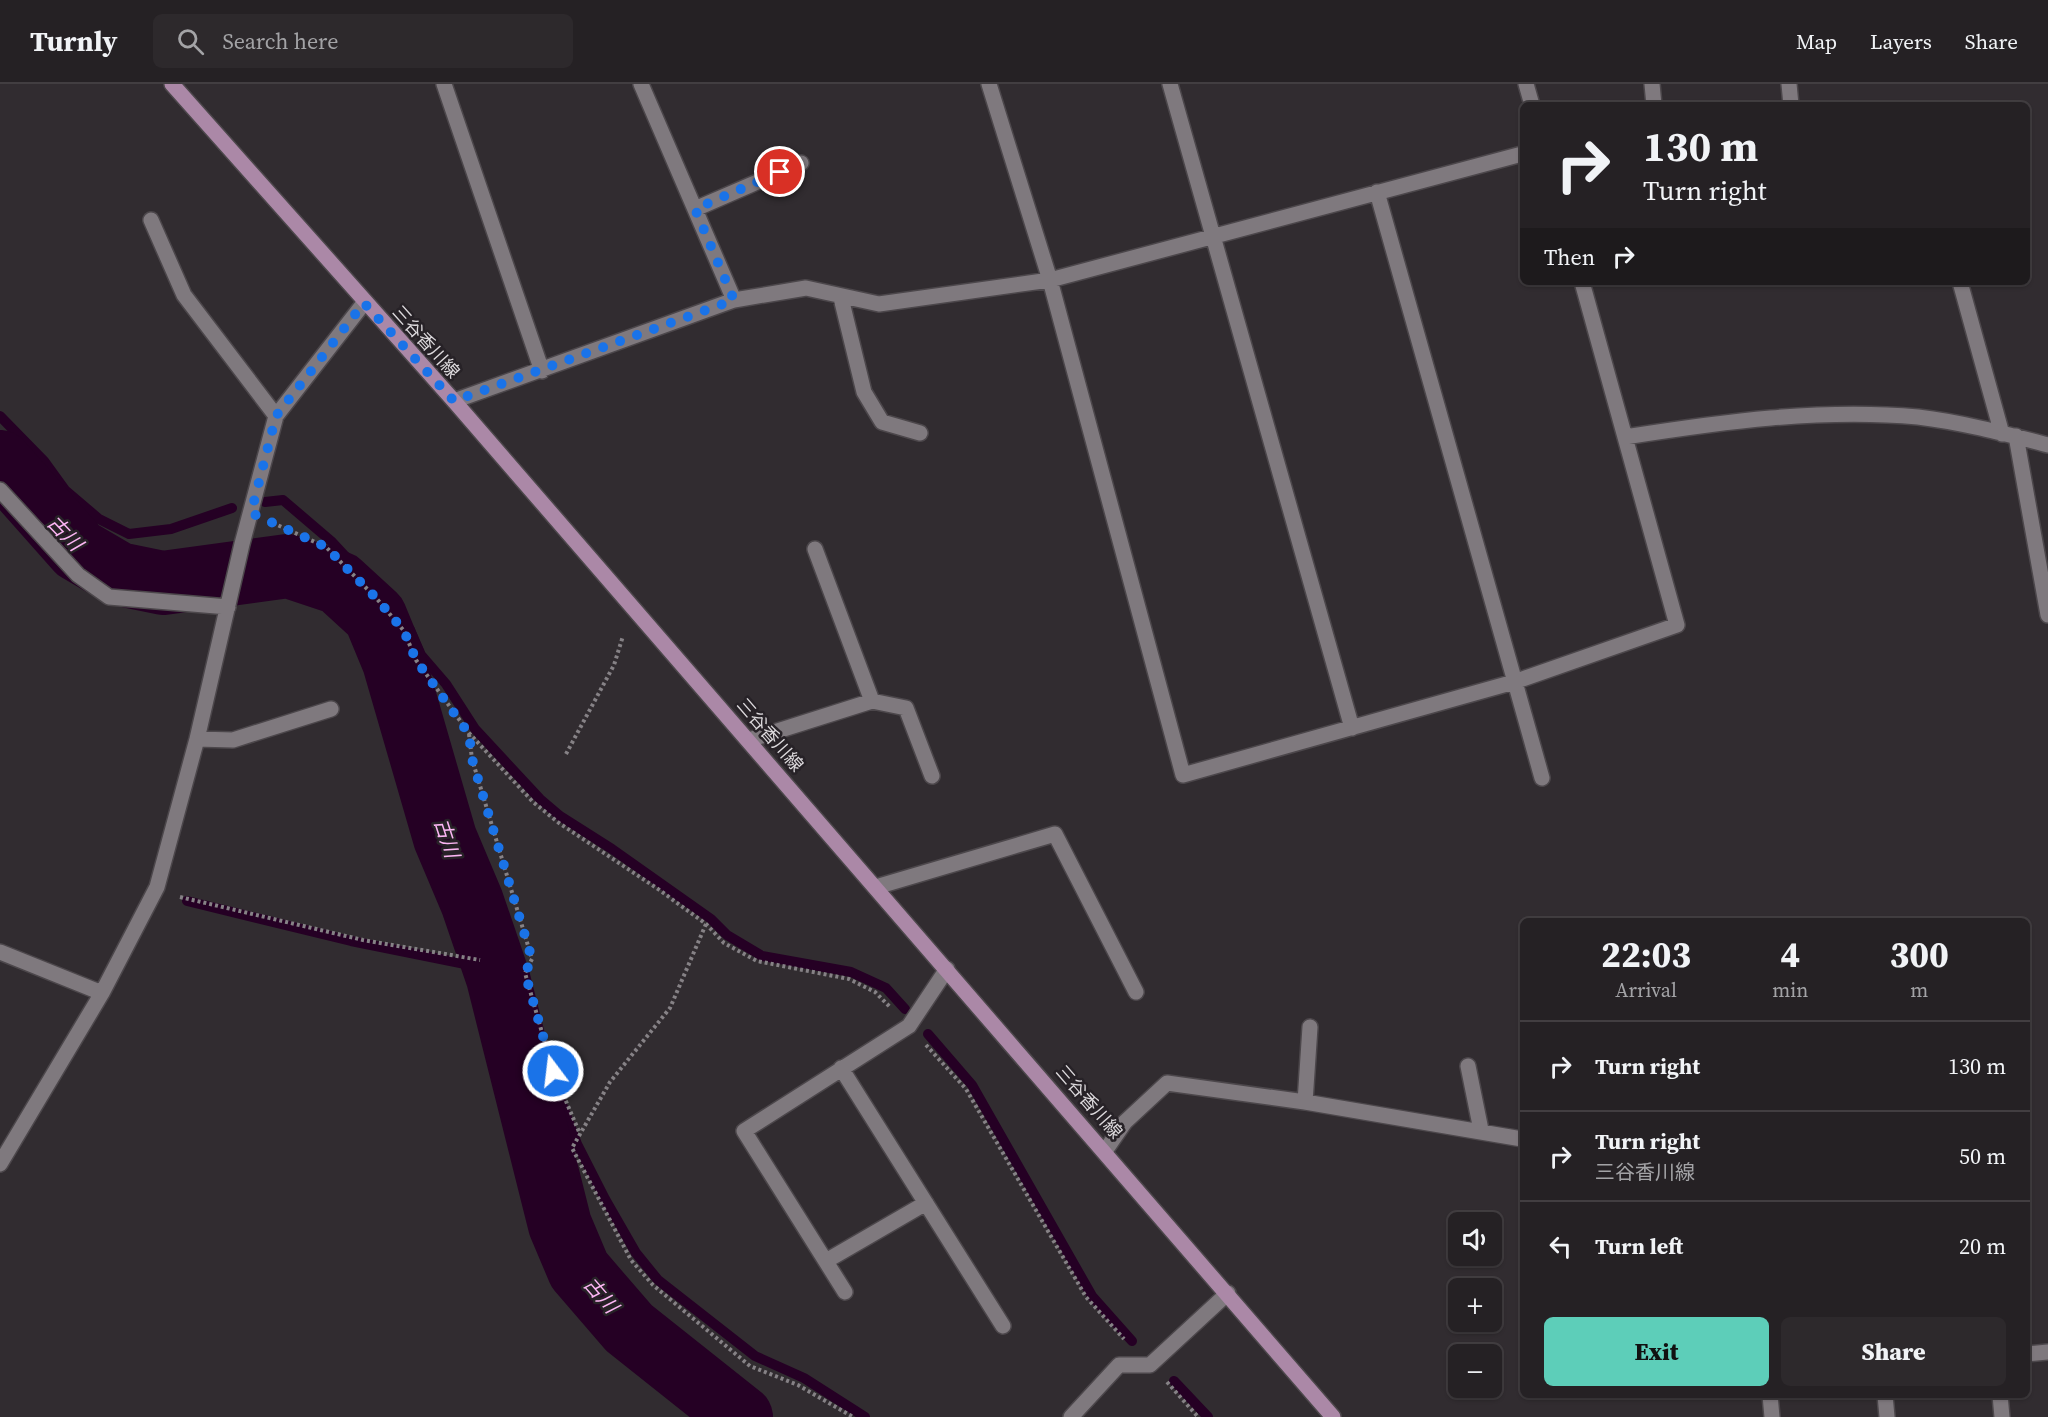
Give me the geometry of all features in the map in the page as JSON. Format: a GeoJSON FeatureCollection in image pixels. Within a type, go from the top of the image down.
{"type":"FeatureCollection","features":[{"type":"Feature","properties":{"kind":"main road","name":"三谷香川線"},"geometry":{"type":"LineString","coordinates":[[172,84],[364,303],[454,401],[1334,1417]]}},
{"type":"Feature","properties":{"kind":"street"},"geometry":{"type":"LineString","coordinates":[[444,84],[542,371]]}},
{"type":"Feature","properties":{"kind":"street"},"geometry":{"type":"LineString","coordinates":[[641,84],[734,300]]}},
{"type":"Feature","properties":{"kind":"street"},"geometry":{"type":"LineString","coordinates":[[989,84],[1050,280],[1183,775],[1514,682],[1677,625],[1583,285]]}},
{"type":"Feature","properties":{"kind":"street"},"geometry":{"type":"LineString","coordinates":[[1170,84],[1211,237],[1352,728]]}},
{"type":"Feature","properties":{"kind":"street"},"geometry":{"type":"LineString","coordinates":[[1526,84],[1531,102]]}},
{"type":"Feature","properties":{"kind":"street"},"geometry":{"type":"LineString","coordinates":[[1652,84],[1654,102]]}},
{"type":"Feature","properties":{"kind":"street"},"geometry":{"type":"LineString","coordinates":[[1789,84],[1791,102]]}},
{"type":"Feature","properties":{"kind":"street"},"geometry":{"type":"LineString","coordinates":[[454,401],[734,300],[806,288],[841,298],[879,304],[1050,280],[1520,155]]}},
{"type":"Feature","properties":{"kind":"street"},"geometry":{"type":"LineString","coordinates":[[695,209],[801,163]]}},
{"type":"Feature","properties":{"kind":"street"},"geometry":{"type":"LineString","coordinates":[[1377,192],[1542,778]]}},
{"type":"Feature","properties":{"kind":"street"},"geometry":{"type":"LineString","coordinates":[[151,220],[184,295],[276,416]]}},
{"type":"Feature","properties":{"kind":"street"},"geometry":{"type":"LineString","coordinates":[[1961,285],[2009,435],[2048,615]]}},
{"type":"Feature","properties":{"kind":"street"},"geometry":{"type":"LineString","coordinates":[[841,298],[864,392],[882,422],[920,433]]}},
{"type":"Feature","properties":{"kind":"street"},"geometry":{"type":"LineString","coordinates":[[0,1164],[102,993],[157,887],[197,739],[242,544],[276,416],[364,303]]}},
{"type":"Feature","properties":{"kind":"street"},"geometry":{"type":"LineString","coordinates":[[1625,437],[1709,424],[1807,416],[1918,417],[2048,445]]}},
{"type":"Feature","properties":{"kind":"street"},"geometry":{"type":"LineString","coordinates":[[0,490],[78,575],[110,597],[228,607]]}},
{"type":"Feature","properties":{"kind":"street"},"geometry":{"type":"LineString","coordinates":[[815,549],[872,701]]}},
{"type":"Feature","properties":{"kind":"street"},"geometry":{"type":"LineString","coordinates":[[749,740],[872,701],[906,708],[932,776]]}},
{"type":"Feature","properties":{"kind":"street"},"geometry":{"type":"LineString","coordinates":[[197,739],[233,740],[331,709]]}},
{"type":"Feature","properties":{"kind":"street"},"geometry":{"type":"LineString","coordinates":[[876,887],[1055,834],[1136,992]]}},
{"type":"Feature","properties":{"kind":"street"},"geometry":{"type":"LineString","coordinates":[[0,952],[102,993]]}},
{"type":"Feature","properties":{"kind":"street"},"geometry":{"type":"LineString","coordinates":[[845,1292],[744,1131],[909,1026],[948,969]]}},
{"type":"Feature","properties":{"kind":"street"},"geometry":{"type":"LineString","coordinates":[[1305,1102],[1310,1027]]}},
{"type":"Feature","properties":{"kind":"street"},"geometry":{"type":"LineString","coordinates":[[1468,1066],[1480,1130]]}},
{"type":"Feature","properties":{"kind":"street"},"geometry":{"type":"LineString","coordinates":[[841,1068],[1003,1326]]}},
{"type":"Feature","properties":{"kind":"street"},"geometry":{"type":"LineString","coordinates":[[1105,1151],[1125,1122],[1167,1083],[1305,1102],[1520,1139]]}},
{"type":"Feature","properties":{"kind":"street"},"geometry":{"type":"LineString","coordinates":[[826,1261],[926,1203]]}},
{"type":"Feature","properties":{"kind":"street"},"geometry":{"type":"LineString","coordinates":[[1071,1417],[1119,1365],[1150,1365],[1228,1293]]}},
{"type":"Feature","properties":{"kind":"street"},"geometry":{"type":"LineString","coordinates":[[2030,1354],[2048,1352]]}},
{"type":"Feature","properties":{"kind":"street"},"geometry":{"type":"LineString","coordinates":[[1770,1398],[1772,1417]]}},
{"type":"Feature","properties":{"kind":"street"},"geometry":{"type":"LineString","coordinates":[[1885,1398],[1887,1417]]}},
{"type":"Feature","properties":{"kind":"street"},"geometry":{"type":"LineString","coordinates":[[2000,1398],[2002,1417]]}},
{"type":"Feature","properties":{"kind":"path"},"geometry":{"type":"LineString","coordinates":[[251,513],[326,547],[404,631],[416,660],[469,734],[533,802],[706,924],[724,943],[758,961],[849,979],[875,992],[966,1089],[1086,1297],[1198,1417]]}},
{"type":"Feature","properties":{"kind":"path"},"geometry":{"type":"LineString","coordinates":[[566,754],[614,665],[626,625],[635,610]]}},
{"type":"Feature","properties":{"kind":"path"},"geometry":{"type":"LineString","coordinates":[[469,734],[472,759],[532,959],[525,973],[553,1071],[580,1134]]}},
{"type":"Feature","properties":{"kind":"path"},"geometry":{"type":"LineString","coordinates":[[177,897],[363,939],[480,960]]}},
{"type":"Feature","properties":{"kind":"path"},"geometry":{"type":"LineString","coordinates":[[706,924],[670,1008],[610,1082],[572,1148],[631,1260],[653,1285],[750,1366],[798,1385],[853,1417]]}},
{"type":"Feature","properties":{"kind":"waterway"},"geometry":{"type":"LineString","coordinates":[[0,416],[44,461],[65,490],[99,519],[129,534],[171,529],[232,508]]}},
{"type":"Feature","properties":{"kind":"waterway","name":"古川"},"geometry":{"type":"LineString","coordinates":[[0,462],[78,550],[119,574],[163,583],[288,566],[339,583],[375,616],[394,662],[445,838],[472,902],[498,978],[560,1225],[579,1270],[629,1328],[741,1417]]}},
{"type":"Feature","properties":{"kind":"waterway"},"geometry":{"type":"LineString","coordinates":[[265,502],[283,500],[331,541],[410,630],[421,655],[446,684],[475,729],[540,799],[560,816],[612,849],[711,919],[727,935],[762,956],[851,972],[886,988],[905,1009]]}},
{"type":"Feature","properties":{"kind":"waterway"},"geometry":{"type":"LineString","coordinates":[[187,901],[351,941],[495,970],[515,980],[577,1144],[636,1253],[658,1280],[755,1356],[804,1378],[865,1417]]}},
{"type":"Feature","properties":{"kind":"waterway"},"geometry":{"type":"LineString","coordinates":[[928,1034],[972,1085],[1092,1296],[1132,1341]]}},
{"type":"Feature","properties":{"kind":"waterway"},"geometry":{"type":"LineString","coordinates":[[1174,1381],[1208,1417]]}},
{"type":"Feature","properties":{"kind":"route"},"geometry":{"type":"LineString","coordinates":[[553,1071],[525,973],[532,959],[472,759],[469,734],[444,696],[416,660],[404,631],[339,560],[326,547],[251,513],[276,416],[364,303],[454,401],[734,300],[695,209],[780,172]]}}]}
